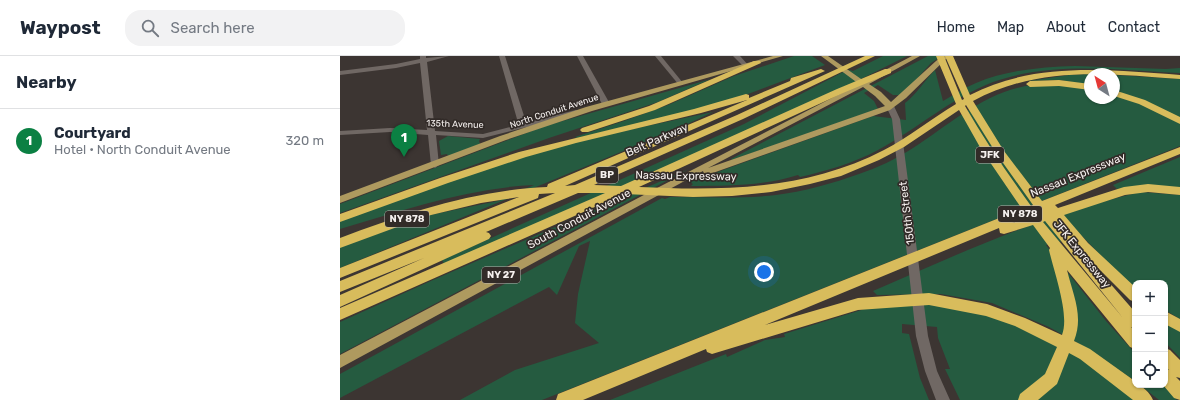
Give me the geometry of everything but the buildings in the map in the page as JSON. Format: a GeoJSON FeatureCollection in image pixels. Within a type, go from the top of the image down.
{"type":"FeatureCollection","features":[{"type":"Feature","properties":{"kind":"highway","name":"Belt Parkway"},"geometry":{"type":"LineString","coordinates":[[340,273],[649,147],[853,56]]}},
{"type":"Feature","properties":{"kind":"highway","name":"Belt Parkway"},"geometry":{"type":"LineString","coordinates":[[340,287],[552,199],[722,125],[871,56]]}},
{"type":"Feature","properties":{"kind":"highway","name":"JFK Expressway"},"geometry":{"type":"LineString","coordinates":[[940,56],[955,93],[978,136],[1015,192],[1064,239],[1132,318]]}},
{"type":"Feature","properties":{"kind":"highway"},"geometry":{"type":"LineString","coordinates":[[950,56],[961,85],[986,130],[1064,239],[1132,294]]}},
{"type":"Feature","properties":{"kind":"highway"},"geometry":{"type":"LineString","coordinates":[[340,218],[517,152],[642,111],[757,62]]}},
{"type":"Feature","properties":{"kind":"highway"},"geometry":{"type":"LineString","coordinates":[[439,182],[550,147],[714,107],[821,71]]}},
{"type":"Feature","properties":{"kind":"highway"},"geometry":{"type":"LineString","coordinates":[[340,314],[888,71]]}},
{"type":"Feature","properties":{"kind":"highway","name":"Nassau Expressway"},"geometry":{"type":"LineString","coordinates":[[340,243],[402,220],[475,199],[524,192],[572,189],[701,193],[771,188],[829,176],[878,158],[990,89],[1007,83],[1036,76],[1090,72],[1180,77]]}},
{"type":"Feature","properties":{"kind":"highway"},"geometry":{"type":"LineString","coordinates":[[939,120],[985,97],[1012,87],[1044,83],[1084,86]]}},
{"type":"Feature","properties":{"kind":"highway"},"geometry":{"type":"LineString","coordinates":[[1120,95],[1142,102],[1180,121]]}},
{"type":"Feature","properties":{"kind":"highway"},"geometry":{"type":"LineString","coordinates":[[340,301],[638,168],[722,125]]}},
{"type":"Feature","properties":{"kind":"highway","name":"Nassau Expressway"},"geometry":{"type":"LineString","coordinates":[[564,400],[1180,150]]}},
{"type":"Feature","properties":{"kind":"highway"},"geometry":{"type":"LineString","coordinates":[[861,279],[969,243],[1028,221],[1124,190],[1148,188],[1180,191]]}},
{"type":"Feature","properties":{"kind":"highway"},"geometry":{"type":"LineString","coordinates":[[340,234],[424,209],[475,199]]}},
{"type":"Feature","properties":{"kind":"highway"},"geometry":{"type":"LineString","coordinates":[[1026,400],[1051,378],[1071,330],[1072,316],[1060,265],[1064,239]]}},
{"type":"Feature","properties":{"kind":"highway","name":"JFK Expressway"},"geometry":{"type":"LineString","coordinates":[[1064,239],[1132,338]]}},
{"type":"Feature","properties":{"kind":"highway"},"geometry":{"type":"LineString","coordinates":[[656,363],[858,304],[929,299],[987,310],[1020,322],[1085,354],[1145,400]]}},
{"type":"Feature","properties":{"kind":"highway"},"geometry":{"type":"LineString","coordinates":[[1168,319],[1180,326]]}},
{"type":"Feature","properties":{"kind":"highway"},"geometry":{"type":"LineString","coordinates":[[1168,358],[1180,371]]}},
{"type":"Feature","properties":{"kind":"highway"},"geometry":{"type":"LineString","coordinates":[[1168,379],[1180,393]]}},
{"type":"Feature","properties":{"kind":"main road","name":"North Conduit Avenue"},"geometry":{"type":"LineString","coordinates":[[340,200],[525,130],[589,109],[780,56]]}},
{"type":"Feature","properties":{"kind":"main road","name":"South Conduit Avenue"},"geometry":{"type":"LineString","coordinates":[[340,362],[662,189],[917,56]]}},
{"type":"Feature","properties":{"kind":"main road"},"geometry":{"type":"LineString","coordinates":[[662,189],[890,106],[908,93],[927,70],[946,56]]}},
{"type":"Feature","properties":{"kind":"main road","name":"150th Street"},"geometry":{"type":"LineString","coordinates":[[828,58],[871,89],[890,106]]}},
{"type":"Feature","properties":{"kind":"street"},"geometry":{"type":"LineString","coordinates":[[340,76],[423,58],[446,56]]}},
{"type":"Feature","properties":{"kind":"street"},"geometry":{"type":"LineString","coordinates":[[502,56],[521,120],[517,128]]}},
{"type":"Feature","properties":{"kind":"street"},"geometry":{"type":"LineString","coordinates":[[580,56],[606,104]]}},
{"type":"Feature","properties":{"kind":"street"},"geometry":{"type":"LineString","coordinates":[[658,56],[681,84]]}},
{"type":"Feature","properties":{"kind":"street"},"geometry":{"type":"LineString","coordinates":[[736,56],[746,66]]}},
{"type":"Feature","properties":{"kind":"street"},"geometry":{"type":"LineString","coordinates":[[423,58],[435,165]]}},
{"type":"Feature","properties":{"kind":"street","name":"150th Street"},"geometry":{"type":"LineString","coordinates":[[890,106],[896,119],[922,336],[931,371],[942,400]]}},
{"type":"Feature","properties":{"kind":"street","name":"135th Avenue"},"geometry":{"type":"LineString","coordinates":[[340,133],[390,130],[483,136],[589,109]]}},
{"type":"Feature","properties":{"kind":"green space"},"geometry":{"type":"Polygon","coordinates":[[[794,56],[812,56],[825,65],[748,94],[701,109],[577,138],[575,137],[668,105],[734,76],[794,56]]]}},
{"type":"Feature","properties":{"kind":"green space"},"geometry":{"type":"Polygon","coordinates":[[[883,56],[907,56],[839,90],[767,123],[444,264],[442,260],[744,124],[845,71],[853,71],[883,56]]]}},
{"type":"Feature","properties":{"kind":"green space"},"geometry":{"type":"Polygon","coordinates":[[[928,56],[942,56],[931,63],[901,95],[893,95],[878,85],[864,93],[874,101],[878,109],[732,160],[731,159],[928,56]]]}},
{"type":"Feature","properties":{"kind":"green space"},"geometry":{"type":"Polygon","coordinates":[[[1050,67],[1180,68],[1180,73],[1120,70],[1120,68],[1084,68],[1038,71],[1015,75],[993,82],[963,96],[907,133],[878,150],[840,166],[800,177],[798,175],[785,179],[758,183],[691,186],[693,184],[690,182],[873,116],[906,120],[905,103],[913,96],[935,70],[943,101],[963,89],[999,75],[1050,67]]]}},
{"type":"Feature","properties":{"kind":"green space"},"geometry":{"type":"Polygon","coordinates":[[[1084,74],[1084,84],[1060,80],[1028,81],[1084,74]]]}},
{"type":"Feature","properties":{"kind":"green space"},"geometry":{"type":"Polygon","coordinates":[[[1120,75],[1180,79],[1180,146],[542,400],[460,400],[515,370],[599,343],[575,323],[578,294],[590,241],[579,246],[557,295],[549,287],[340,398],[340,374],[662,198],[776,195],[839,181],[873,169],[893,159],[913,148],[970,109],[1016,88],[1040,84],[1069,86],[1084,88],[1084,104],[1120,104],[1120,96],[1153,104],[1120,93],[1120,75]]]}},
{"type":"Feature","properties":{"kind":"green space"},"geometry":{"type":"Polygon","coordinates":[[[711,79],[658,102],[549,138],[340,213],[340,204],[545,126],[711,79]]]}},
{"type":"Feature","properties":{"kind":"green space"},"geometry":{"type":"Polygon","coordinates":[[[713,112],[679,128],[340,268],[340,247],[425,216],[498,201],[534,185],[485,190],[460,195],[340,229],[340,221],[441,184],[562,144],[713,112]]]}},
{"type":"Feature","properties":{"kind":"green space"},"geometry":{"type":"Polygon","coordinates":[[[448,136],[480,139],[480,144],[448,156],[447,154],[441,155],[439,141],[448,136]]]}},
{"type":"Feature","properties":{"kind":"green space"},"geometry":{"type":"Polygon","coordinates":[[[1180,157],[1180,188],[1144,185],[1117,189],[1113,185],[1180,157]]]}},
{"type":"Feature","properties":{"kind":"green space"},"geometry":{"type":"Polygon","coordinates":[[[689,169],[340,354],[340,322],[689,169]]]}},
{"type":"Feature","properties":{"kind":"green space"},"geometry":{"type":"Polygon","coordinates":[[[1141,192],[1180,195],[1180,319],[1168,312],[1168,280],[1132,280],[1132,285],[1082,236],[1046,245],[1106,321],[1132,350],[1132,379],[1092,351],[1049,327],[992,303],[941,294],[877,295],[873,291],[1005,235],[1072,211],[1141,192]]]}},
{"type":"Feature","properties":{"kind":"green space"},"geometry":{"type":"Polygon","coordinates":[[[896,305],[937,305],[977,310],[1056,341],[1142,400],[960,400],[945,369],[950,369],[938,338],[937,327],[902,324],[902,333],[909,334],[920,378],[929,400],[610,400],[726,354],[727,357],[765,340],[785,337],[784,334],[871,307],[896,305]]]}},
{"type":"Feature","properties":{"kind":"green space"},"geometry":{"type":"Polygon","coordinates":[[[1168,323],[1180,330],[1180,358],[1168,345],[1168,323]]]}},
{"type":"Feature","properties":{"kind":"green space"},"geometry":{"type":"Polygon","coordinates":[[[1144,388],[1167,388],[1177,400],[1159,400],[1144,388]]]}},
{"type":"Feature","properties":{"kind":"place","name":"Courtyard"},"geometry":{"type":"Point","coordinates":[404,157]}}]}
